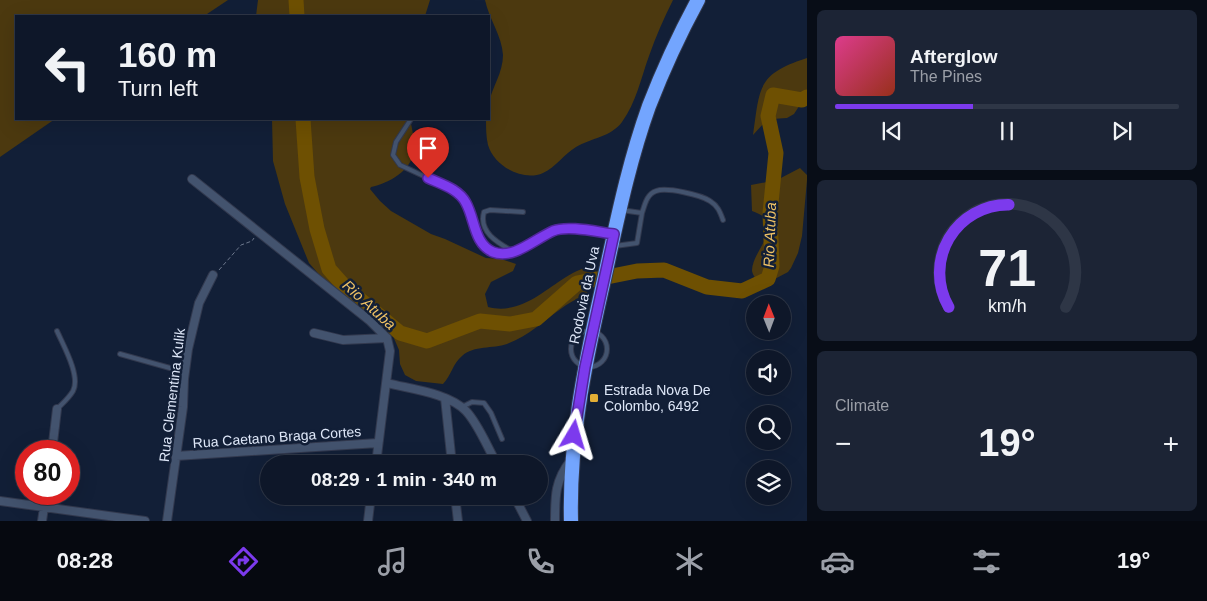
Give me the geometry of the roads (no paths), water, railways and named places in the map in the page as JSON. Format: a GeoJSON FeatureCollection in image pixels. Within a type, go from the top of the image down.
{"type":"FeatureCollection","features":[{"type":"Feature","properties":{"kind":"highway","name":"Rodovia da Uva"},"geometry":{"type":"LineString","coordinates":[[571,521],[573,458],[578,408],[592,331],[619,210],[648,107],[664,68],[698,0]]}},
{"type":"Feature","properties":{"kind":"street"},"geometry":{"type":"LineString","coordinates":[[192,179],[383,332],[390,350],[377,455]]}},
{"type":"Feature","properties":{"kind":"street","name":"Rua Clementina Kulik"},"geometry":{"type":"LineString","coordinates":[[167,521],[183,408],[184,379],[189,341],[199,303],[212,275]]}},
{"type":"Feature","properties":{"kind":"street"},"geometry":{"type":"LineString","coordinates":[[314,334],[343,340],[386,338]]}},
{"type":"Feature","properties":{"kind":"street"},"geometry":{"type":"LineString","coordinates":[[387,383],[445,398],[462,407],[473,419],[491,455]]}},
{"type":"Feature","properties":{"kind":"street"},"geometry":{"type":"LineString","coordinates":[[445,398],[451,455]]}},
{"type":"Feature","properties":{"kind":"street"},"geometry":{"type":"LineString","coordinates":[[53,440],[57,409]]}},
{"type":"Feature","properties":{"kind":"street","name":"Rua Caetano Braga Cortes"},"geometry":{"type":"LineString","coordinates":[[176,456],[378,443]]}},
{"type":"Feature","properties":{"kind":"street"},"geometry":{"type":"LineString","coordinates":[[555,521],[557,485],[560,476],[573,458]]}},
{"type":"Feature","properties":{"kind":"street"},"geometry":{"type":"LineString","coordinates":[[0,501],[145,521]]}},
{"type":"Feature","properties":{"kind":"street"},"geometry":{"type":"LineString","coordinates":[[368,521],[370,505]]}},
{"type":"Feature","properties":{"kind":"street"},"geometry":{"type":"LineString","coordinates":[[456,505],[458,521]]}},
{"type":"Feature","properties":{"kind":"street"},"geometry":{"type":"LineString","coordinates":[[519,505],[527,521]]}},
{"type":"Feature","properties":{"kind":"street"},"geometry":{"type":"LineString","coordinates":[[42,521],[44,507]]}},
{"type":"Feature","properties":{"kind":"lane"},"geometry":{"type":"LineString","coordinates":[[410,120],[396,142],[393,154],[400,165],[456,191],[466,202],[481,244],[494,252],[515,252],[554,230],[574,229],[612,241],[637,243],[642,213],[648,196],[656,191],[665,190],[699,196],[710,201],[719,209],[723,220]]}},
{"type":"Feature","properties":{"kind":"lane"},"geometry":{"type":"LineString","coordinates":[[515,252],[495,241],[485,229],[482,218],[484,212],[490,210],[523,212]]}},
{"type":"Feature","properties":{"kind":"lane"},"geometry":{"type":"LineString","coordinates":[[619,210],[642,213]]}},
{"type":"Feature","properties":{"kind":"lane"},"geometry":{"type":"LineString","coordinates":[[57,331],[72,365],[75,381],[74,389],[57,409]]}},
{"type":"Feature","properties":{"kind":"lane"},"geometry":{"type":"LineString","coordinates":[[120,354],[170,368],[175,370],[184,379]]}},
{"type":"Feature","properties":{"kind":"lane"},"geometry":{"type":"LineString","coordinates":[[462,407],[472,402],[484,403],[491,413],[502,440]]}},
{"type":"Feature","properties":{"kind":"waterway","name":"Rio Atuba"},"geometry":{"type":"LineString","coordinates":[[296,0],[297,15]]}},
{"type":"Feature","properties":{"kind":"waterway","name":"Rio Atuba"},"geometry":{"type":"LineString","coordinates":[[303,120],[307,177],[317,229],[329,269],[345,287],[400,333],[427,341],[480,321],[510,324],[536,319],[577,283],[637,271],[664,270],[707,287],[742,291],[768,279],[772,266],[770,213],[776,153],[768,116],[773,95],[802,100],[807,97]]}},
{"type":"Feature","properties":{"kind":"place","name":"Estrada Nova De Colombo, 6492"},"geometry":{"type":"Point","coordinates":[594,398]}}]}
